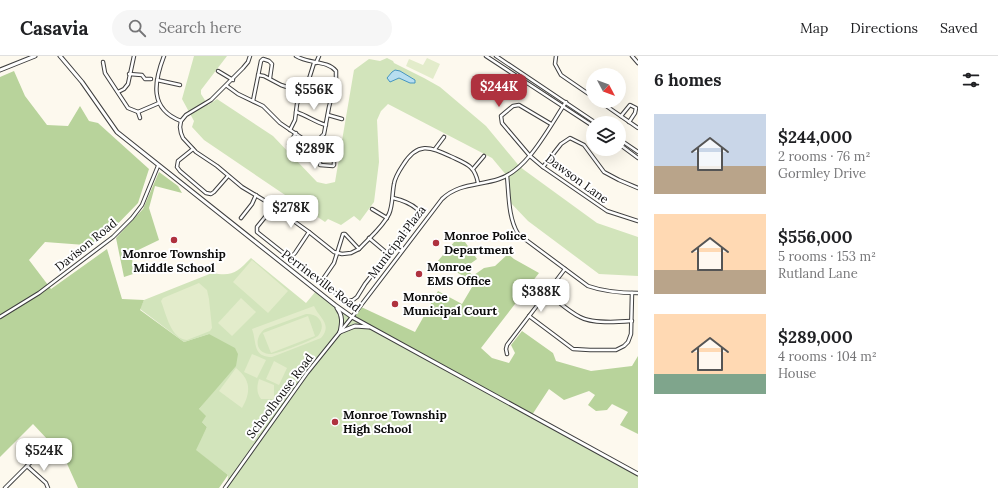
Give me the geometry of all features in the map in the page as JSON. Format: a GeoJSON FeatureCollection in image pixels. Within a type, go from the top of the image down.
{"type":"FeatureCollection","features":[{"type":"Feature","properties":{"kind":"street"},"geometry":{"type":"LineString","coordinates":[[0,70],[35,56]]}},
{"type":"Feature","properties":{"kind":"street","name":"Perrineville Road"},"geometry":{"type":"LineString","coordinates":[[60,56],[82,82],[117,132],[335,305],[352,317],[638,474]]}},
{"type":"Feature","properties":{"kind":"street"},"geometry":{"type":"LineString","coordinates":[[63,56],[64,61]]}},
{"type":"Feature","properties":{"kind":"street"},"geometry":{"type":"LineString","coordinates":[[118,92],[124,89],[128,84],[134,56]]}},
{"type":"Feature","properties":{"kind":"street"},"geometry":{"type":"LineString","coordinates":[[164,56],[157,80],[157,95],[159,103],[168,114],[181,121]]}},
{"type":"Feature","properties":{"kind":"street"},"geometry":{"type":"LineString","coordinates":[[250,56],[248,62],[227,86],[211,100],[186,114],[181,121],[180,133],[193,149],[249,192],[274,206],[334,252],[351,253],[359,249],[387,218],[393,198],[394,183],[397,174],[409,156],[420,148],[435,149],[469,164],[477,174],[478,183]]}},
{"type":"Feature","properties":{"kind":"street"},"geometry":{"type":"LineString","coordinates":[[227,86],[238,94],[266,109],[280,123],[305,140],[319,139],[324,134],[336,80],[336,71],[329,65],[307,61],[296,56]]}},
{"type":"Feature","properties":{"kind":"street"},"geometry":{"type":"LineString","coordinates":[[290,130],[295,120],[297,104],[319,56]]}},
{"type":"Feature","properties":{"kind":"street"},"geometry":{"type":"LineString","coordinates":[[486,56],[586,121]]}},
{"type":"Feature","properties":{"kind":"street"},"geometry":{"type":"LineString","coordinates":[[496,56],[586,116]]}},
{"type":"Feature","properties":{"kind":"street"},"geometry":{"type":"LineString","coordinates":[[556,56],[555,64],[561,75],[586,92]]}},
{"type":"Feature","properties":{"kind":"street"},"geometry":{"type":"LineString","coordinates":[[632,56],[638,63]]}},
{"type":"Feature","properties":{"kind":"street"},"geometry":{"type":"LineString","coordinates":[[253,101],[261,61],[263,59],[272,64],[270,78]]}},
{"type":"Feature","properties":{"kind":"street"},"geometry":{"type":"LineString","coordinates":[[103,62],[105,73],[128,108],[138,112],[159,103]]}},
{"type":"Feature","properties":{"kind":"street"},"geometry":{"type":"LineString","coordinates":[[218,71],[233,80]]}},
{"type":"Feature","properties":{"kind":"street"},"geometry":{"type":"LineString","coordinates":[[129,74],[142,75],[145,78],[151,79]]}},
{"type":"Feature","properties":{"kind":"street"},"geometry":{"type":"LineString","coordinates":[[258,75],[270,78],[281,85],[302,92]]}},
{"type":"Feature","properties":{"kind":"street"},"geometry":{"type":"LineString","coordinates":[[309,79],[334,86]]}},
{"type":"Feature","properties":{"kind":"street"},"geometry":{"type":"LineString","coordinates":[[157,80],[180,85]]}},
{"type":"Feature","properties":{"kind":"street"},"geometry":{"type":"LineString","coordinates":[[566,102],[530,156],[520,167],[507,176],[513,226],[518,234],[588,286],[614,292],[638,293]]}},
{"type":"Feature","properties":{"kind":"street","name":"Dawson Lane"},"geometry":{"type":"LineString","coordinates":[[551,124],[519,105],[513,106],[501,116],[502,123],[530,156],[543,166],[607,211],[638,221]]}},
{"type":"Feature","properties":{"kind":"street"},"geometry":{"type":"LineString","coordinates":[[609,108],[620,116],[630,105],[632,105],[636,108],[629,122]]}},
{"type":"Feature","properties":{"kind":"street"},"geometry":{"type":"LineString","coordinates":[[138,112],[140,118]]}},
{"type":"Feature","properties":{"kind":"street"},"geometry":{"type":"LineString","coordinates":[[296,112],[326,125]]}},
{"type":"Feature","properties":{"kind":"street"},"geometry":{"type":"LineString","coordinates":[[328,115],[342,119]]}},
{"type":"Feature","properties":{"kind":"street"},"geometry":{"type":"LineString","coordinates":[[626,120],[638,128]]}},
{"type":"Feature","properties":{"kind":"street"},"geometry":{"type":"LineString","coordinates":[[289,144],[296,133]]}},
{"type":"Feature","properties":{"kind":"street"},"geometry":{"type":"LineString","coordinates":[[435,149],[444,137]]}},
{"type":"Feature","properties":{"kind":"street"},"geometry":{"type":"LineString","coordinates":[[543,166],[561,144],[570,138],[584,145],[604,172],[638,188]]}},
{"type":"Feature","properties":{"kind":"street"},"geometry":{"type":"LineString","coordinates":[[319,139],[321,143],[320,157],[320,164],[334,165],[334,159],[320,157]]}},
{"type":"Feature","properties":{"kind":"street"},"geometry":{"type":"LineString","coordinates":[[626,144],[638,152]]}},
{"type":"Feature","properties":{"kind":"street"},"geometry":{"type":"LineString","coordinates":[[193,149],[178,161],[177,167],[206,192],[211,194],[214,192],[228,176]]}},
{"type":"Feature","properties":{"kind":"street"},"geometry":{"type":"LineString","coordinates":[[626,149],[638,158]]}},
{"type":"Feature","properties":{"kind":"street"},"geometry":{"type":"LineString","coordinates":[[473,169],[484,156]]}},
{"type":"Feature","properties":{"kind":"street","name":"Davison Road"},"geometry":{"type":"LineString","coordinates":[[0,317],[39,292],[114,237],[142,205],[148,194],[151,182],[158,166]]}},
{"type":"Feature","properties":{"kind":"street","name":"Municipal Plaza"},"geometry":{"type":"LineString","coordinates":[[352,317],[442,199],[454,189],[507,176]]}},
{"type":"Feature","properties":{"kind":"street"},"geometry":{"type":"LineString","coordinates":[[241,218],[252,204],[256,195]]}},
{"type":"Feature","properties":{"kind":"street"},"geometry":{"type":"LineString","coordinates":[[359,249],[344,233],[334,263],[323,277],[326,287],[350,302],[357,297],[365,284],[418,214],[417,209],[414,207],[402,200],[393,198]]}},
{"type":"Feature","properties":{"kind":"street"},"geometry":{"type":"LineString","coordinates":[[274,206],[257,227],[257,232],[286,255],[292,256],[309,232]]}},
{"type":"Feature","properties":{"kind":"street"},"geometry":{"type":"LineString","coordinates":[[372,209],[387,218]]}},
{"type":"Feature","properties":{"kind":"street"},"geometry":{"type":"LineString","coordinates":[[369,238],[388,254]]}},
{"type":"Feature","properties":{"kind":"street"},"geometry":{"type":"LineString","coordinates":[[507,354],[507,345],[565,269]]}},
{"type":"Feature","properties":{"kind":"street"},"geometry":{"type":"LineString","coordinates":[[547,293],[586,320],[617,322],[632,321]]}},
{"type":"Feature","properties":{"kind":"street"},"geometry":{"type":"LineString","coordinates":[[529,316],[573,349],[616,350],[628,342],[632,334],[632,293]]}},
{"type":"Feature","properties":{"kind":"street"},"geometry":{"type":"LineString","coordinates":[[335,305],[342,316],[340,332]]}},
{"type":"Feature","properties":{"kind":"street","name":"Schoolhouse Road"},"geometry":{"type":"LineString","coordinates":[[225,488],[303,378],[352,317]]}},
{"type":"Feature","properties":{"kind":"street"},"geometry":{"type":"LineString","coordinates":[[340,332],[355,326],[372,327]]}},
{"type":"Feature","properties":{"kind":"street"},"geometry":{"type":"LineString","coordinates":[[5,488],[45,448]]}},
{"type":"Feature","properties":{"kind":"street"},"geometry":{"type":"LineString","coordinates":[[27,466],[46,484],[48,488]]}},
{"type":"Feature","properties":{"kind":"green space"},"geometry":{"type":"Polygon","coordinates":[[[194,56],[227,56],[201,90],[201,94],[208,105],[217,99],[273,136],[317,182],[326,184],[335,182],[354,70],[369,59],[380,61],[387,58],[440,87],[486,126],[520,167],[597,223],[638,237],[638,276],[599,274],[528,221],[509,201],[507,176],[492,158],[388,104],[381,111],[377,120],[379,162],[374,202],[360,221],[354,216],[341,225],[328,219],[325,222],[204,140],[192,127],[194,121],[182,99],[194,56]]]}},
{"type":"Feature","properties":{"kind":"green space"},"geometry":{"type":"Polygon","coordinates":[[[427,58],[440,64],[433,79],[406,66],[409,59],[423,65],[427,58]]]}},
{"type":"Feature","properties":{"kind":"green space"},"geometry":{"type":"Polygon","coordinates":[[[14,71],[25,96],[47,125],[68,126],[80,106],[89,121],[98,123],[149,169],[138,203],[104,238],[85,245],[45,242],[29,260],[51,289],[107,249],[122,299],[144,300],[140,310],[184,342],[209,334],[235,348],[238,354],[236,366],[199,409],[206,416],[202,422],[207,427],[196,450],[228,475],[219,488],[78,488],[64,457],[33,424],[0,457],[0,77],[14,71]]]}},
{"type":"Feature","properties":{"kind":"green space"},"geometry":{"type":"Polygon","coordinates":[[[159,172],[178,186],[182,193],[155,186],[149,208],[159,240],[132,253],[133,274],[124,277],[116,238],[143,209],[159,172]]]}},
{"type":"Feature","properties":{"kind":"green space"},"geometry":{"type":"Polygon","coordinates":[[[459,238],[465,242],[477,259],[470,264],[468,268],[471,274],[474,275],[484,268],[495,266],[508,254],[539,273],[481,348],[492,358],[509,363],[515,353],[511,345],[522,331],[553,353],[556,361],[591,371],[632,366],[638,356],[638,434],[620,425],[628,412],[612,404],[607,410],[596,411],[588,405],[595,395],[589,391],[564,400],[549,389],[532,415],[351,316],[359,306],[415,332],[438,291],[462,304],[475,282],[437,262],[459,238]]]}},
{"type":"Feature","properties":{"kind":"green space"},"geometry":{"type":"Polygon","coordinates":[[[251,258],[306,303],[316,291],[351,316],[638,472],[638,488],[227,488],[228,475],[195,450],[207,427],[202,422],[199,409],[213,392],[209,334],[184,342],[140,309],[144,300],[212,273],[230,274],[242,267],[251,258]]]}},
{"type":"Feature","properties":{"kind":"green space"},"geometry":{"type":"Polygon","coordinates":[[[252,260],[288,291],[268,313],[233,282],[252,260]]]}},
{"type":"Feature","properties":{"kind":"green space"},"geometry":{"type":"Polygon","coordinates":[[[199,283],[207,290],[212,328],[210,331],[187,340],[181,339],[173,331],[161,301],[163,298],[199,283]]]}},
{"type":"Feature","properties":{"kind":"green space"},"geometry":{"type":"Polygon","coordinates":[[[241,298],[256,312],[232,336],[218,323],[241,298]]]}},
{"type":"Feature","properties":{"kind":"green space"},"geometry":{"type":"Polygon","coordinates":[[[314,306],[324,321],[326,329],[321,338],[272,357],[258,352],[252,329],[314,306]],[[306,314],[265,329],[258,339],[261,350],[264,353],[273,354],[309,341],[318,336],[321,332],[322,324],[315,315],[306,314]]]}},
{"type":"Feature","properties":{"kind":"green space"},"geometry":{"type":"Polygon","coordinates":[[[308,316],[315,336],[271,353],[263,333],[308,316]]]}},
{"type":"Feature","properties":{"kind":"green space"},"geometry":{"type":"Polygon","coordinates":[[[252,354],[266,360],[257,378],[244,372],[252,354]]]}},
{"type":"Feature","properties":{"kind":"green space"},"geometry":{"type":"Polygon","coordinates":[[[274,361],[287,368],[279,385],[266,379],[274,361]]]}},
{"type":"Feature","properties":{"kind":"green space"},"geometry":{"type":"Polygon","coordinates":[[[236,368],[245,377],[248,386],[247,397],[242,408],[219,391],[236,368]]]}},
{"type":"Feature","properties":{"kind":"green space"},"geometry":{"type":"Polygon","coordinates":[[[259,379],[274,385],[274,399],[261,399],[257,389],[259,379]]]}},
{"type":"Feature","properties":{"kind":"water"},"geometry":{"type":"Polygon","coordinates":[[[395,70],[400,71],[415,80],[415,83],[410,83],[399,78],[390,82],[387,78],[395,70]]]}},
{"type":"Feature","properties":{"kind":"place","name":"Monroe Township Middle School"},"geometry":{"type":"Point","coordinates":[174,240]}},
{"type":"Feature","properties":{"kind":"place","name":"Monroe Police Department"},"geometry":{"type":"Point","coordinates":[436,243]}},
{"type":"Feature","properties":{"kind":"place","name":"Monroe EMS Office"},"geometry":{"type":"Point","coordinates":[419,274]}},
{"type":"Feature","properties":{"kind":"place","name":"Monroe Municipal Court"},"geometry":{"type":"Point","coordinates":[395,304]}},
{"type":"Feature","properties":{"kind":"place","name":"Monroe Township High School"},"geometry":{"type":"Point","coordinates":[335,422]}}]}
